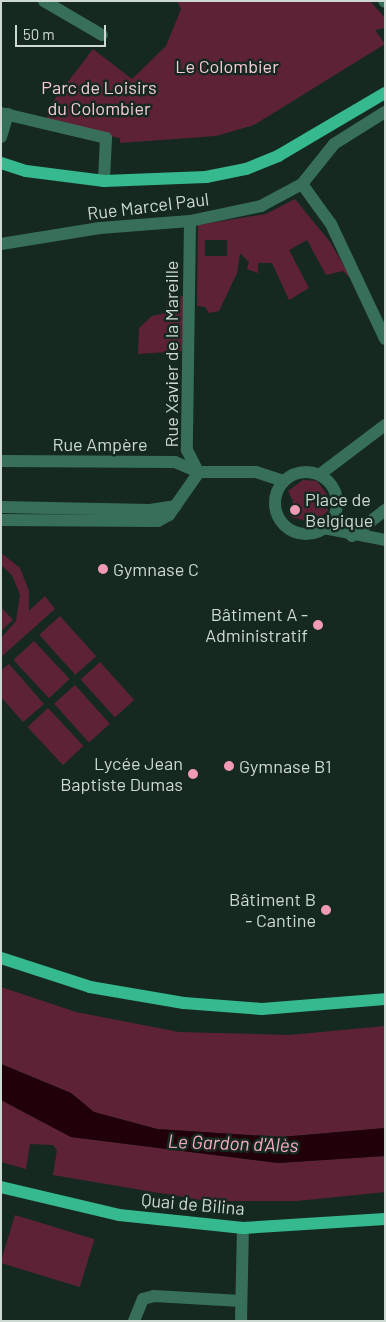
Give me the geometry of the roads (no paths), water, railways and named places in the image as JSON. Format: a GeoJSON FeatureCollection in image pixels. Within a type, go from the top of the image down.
{"type":"FeatureCollection","features":[{"type":"Feature","properties":{"kind":"main road"},"geometry":{"type":"LineString","coordinates":[[1,163],[26,171],[104,181],[185,179],[246,169],[278,156],[385,93]]}},
{"type":"Feature","properties":{"kind":"main road"},"geometry":{"type":"LineString","coordinates":[[1,958],[90,986],[184,1003],[262,1009],[385,1000]]}},
{"type":"Feature","properties":{"kind":"main road","name":"Quai de Bilina"},"geometry":{"type":"LineString","coordinates":[[1,1188],[119,1215],[243,1228],[385,1219]]}},
{"type":"Feature","properties":{"kind":"street"},"geometry":{"type":"LineString","coordinates":[[44,1],[102,35]]}},
{"type":"Feature","properties":{"kind":"street","name":"Rue Marcel Paul"},"geometry":{"type":"LineString","coordinates":[[1,244],[100,228],[190,221],[261,206],[302,184],[334,144],[385,112]]}},
{"type":"Feature","properties":{"kind":"street"},"geometry":{"type":"LineString","coordinates":[[1,137],[5,113],[106,138],[104,181]]}},
{"type":"Feature","properties":{"kind":"street"},"geometry":{"type":"LineString","coordinates":[[302,184],[331,224],[385,339]]}},
{"type":"Feature","properties":{"kind":"street","name":"Rue Xavier de la Mareille"},"geometry":{"type":"LineString","coordinates":[[190,221],[187,450],[198,472]]}},
{"type":"Feature","properties":{"kind":"street"},"geometry":{"type":"LineString","coordinates":[[320,474],[337,498],[334,517],[324,528],[305,534],[283,523],[275,501],[284,481],[304,472],[320,474],[385,425]]}},
{"type":"Feature","properties":{"kind":"street","name":"Rue Ampère"},"geometry":{"type":"LineString","coordinates":[[1,461],[175,462],[198,472],[256,472],[284,481]]}},
{"type":"Feature","properties":{"kind":"street"},"geometry":{"type":"LineString","coordinates":[[1,520],[158,521],[176,506],[198,472]]}},
{"type":"Feature","properties":{"kind":"street"},"geometry":{"type":"LineString","coordinates":[[1,507],[150,510],[176,506]]}},
{"type":"Feature","properties":{"kind":"street"},"geometry":{"type":"LineString","coordinates":[[352,536],[385,510]]}},
{"type":"Feature","properties":{"kind":"street"},"geometry":{"type":"LineString","coordinates":[[324,528],[352,536],[385,540]]}},
{"type":"Feature","properties":{"kind":"street"},"geometry":{"type":"LineString","coordinates":[[241,1321],[243,1228]]}},
{"type":"Feature","properties":{"kind":"street"},"geometry":{"type":"LineString","coordinates":[[134,1321],[143,1299],[154,1296],[241,1302]]}},
{"type":"Feature","properties":{"kind":"water","name":"Le Gardon d'Alès"},"geometry":{"type":"Polygon","coordinates":[[[1,1064],[71,1093],[94,1112],[157,1129],[281,1137],[385,1128],[385,1156],[278,1163],[71,1137],[1,1100],[1,1064]]]}},
{"type":"Feature","properties":{"kind":"place","name":"Place de Belgique"},"geometry":{"type":"Point","coordinates":[295,510]}},
{"type":"Feature","properties":{"kind":"place","name":"Gymnase C"},"geometry":{"type":"Point","coordinates":[103,569]}},
{"type":"Feature","properties":{"kind":"place","name":"Bâtiment A - Administratif"},"geometry":{"type":"Point","coordinates":[318,625]}},
{"type":"Feature","properties":{"kind":"place","name":"Gymnase B1"},"geometry":{"type":"Point","coordinates":[229,766]}},
{"type":"Feature","properties":{"kind":"place","name":"Lycée Jean Baptiste Dumas"},"geometry":{"type":"Point","coordinates":[193,774]}},
{"type":"Feature","properties":{"kind":"place","name":"Bâtiment B - Cantine"},"geometry":{"type":"Point","coordinates":[326,910]}},
{"type":"Feature","properties":{"kind":"park label","name":"Le Colombier"},"geometry":{"type":"Point","coordinates":[227,66]}},
{"type":"Feature","properties":{"kind":"park label","name":"Parc de Loisirs du Colombier"},"geometry":{"type":"Point","coordinates":[99,98]}}]}
